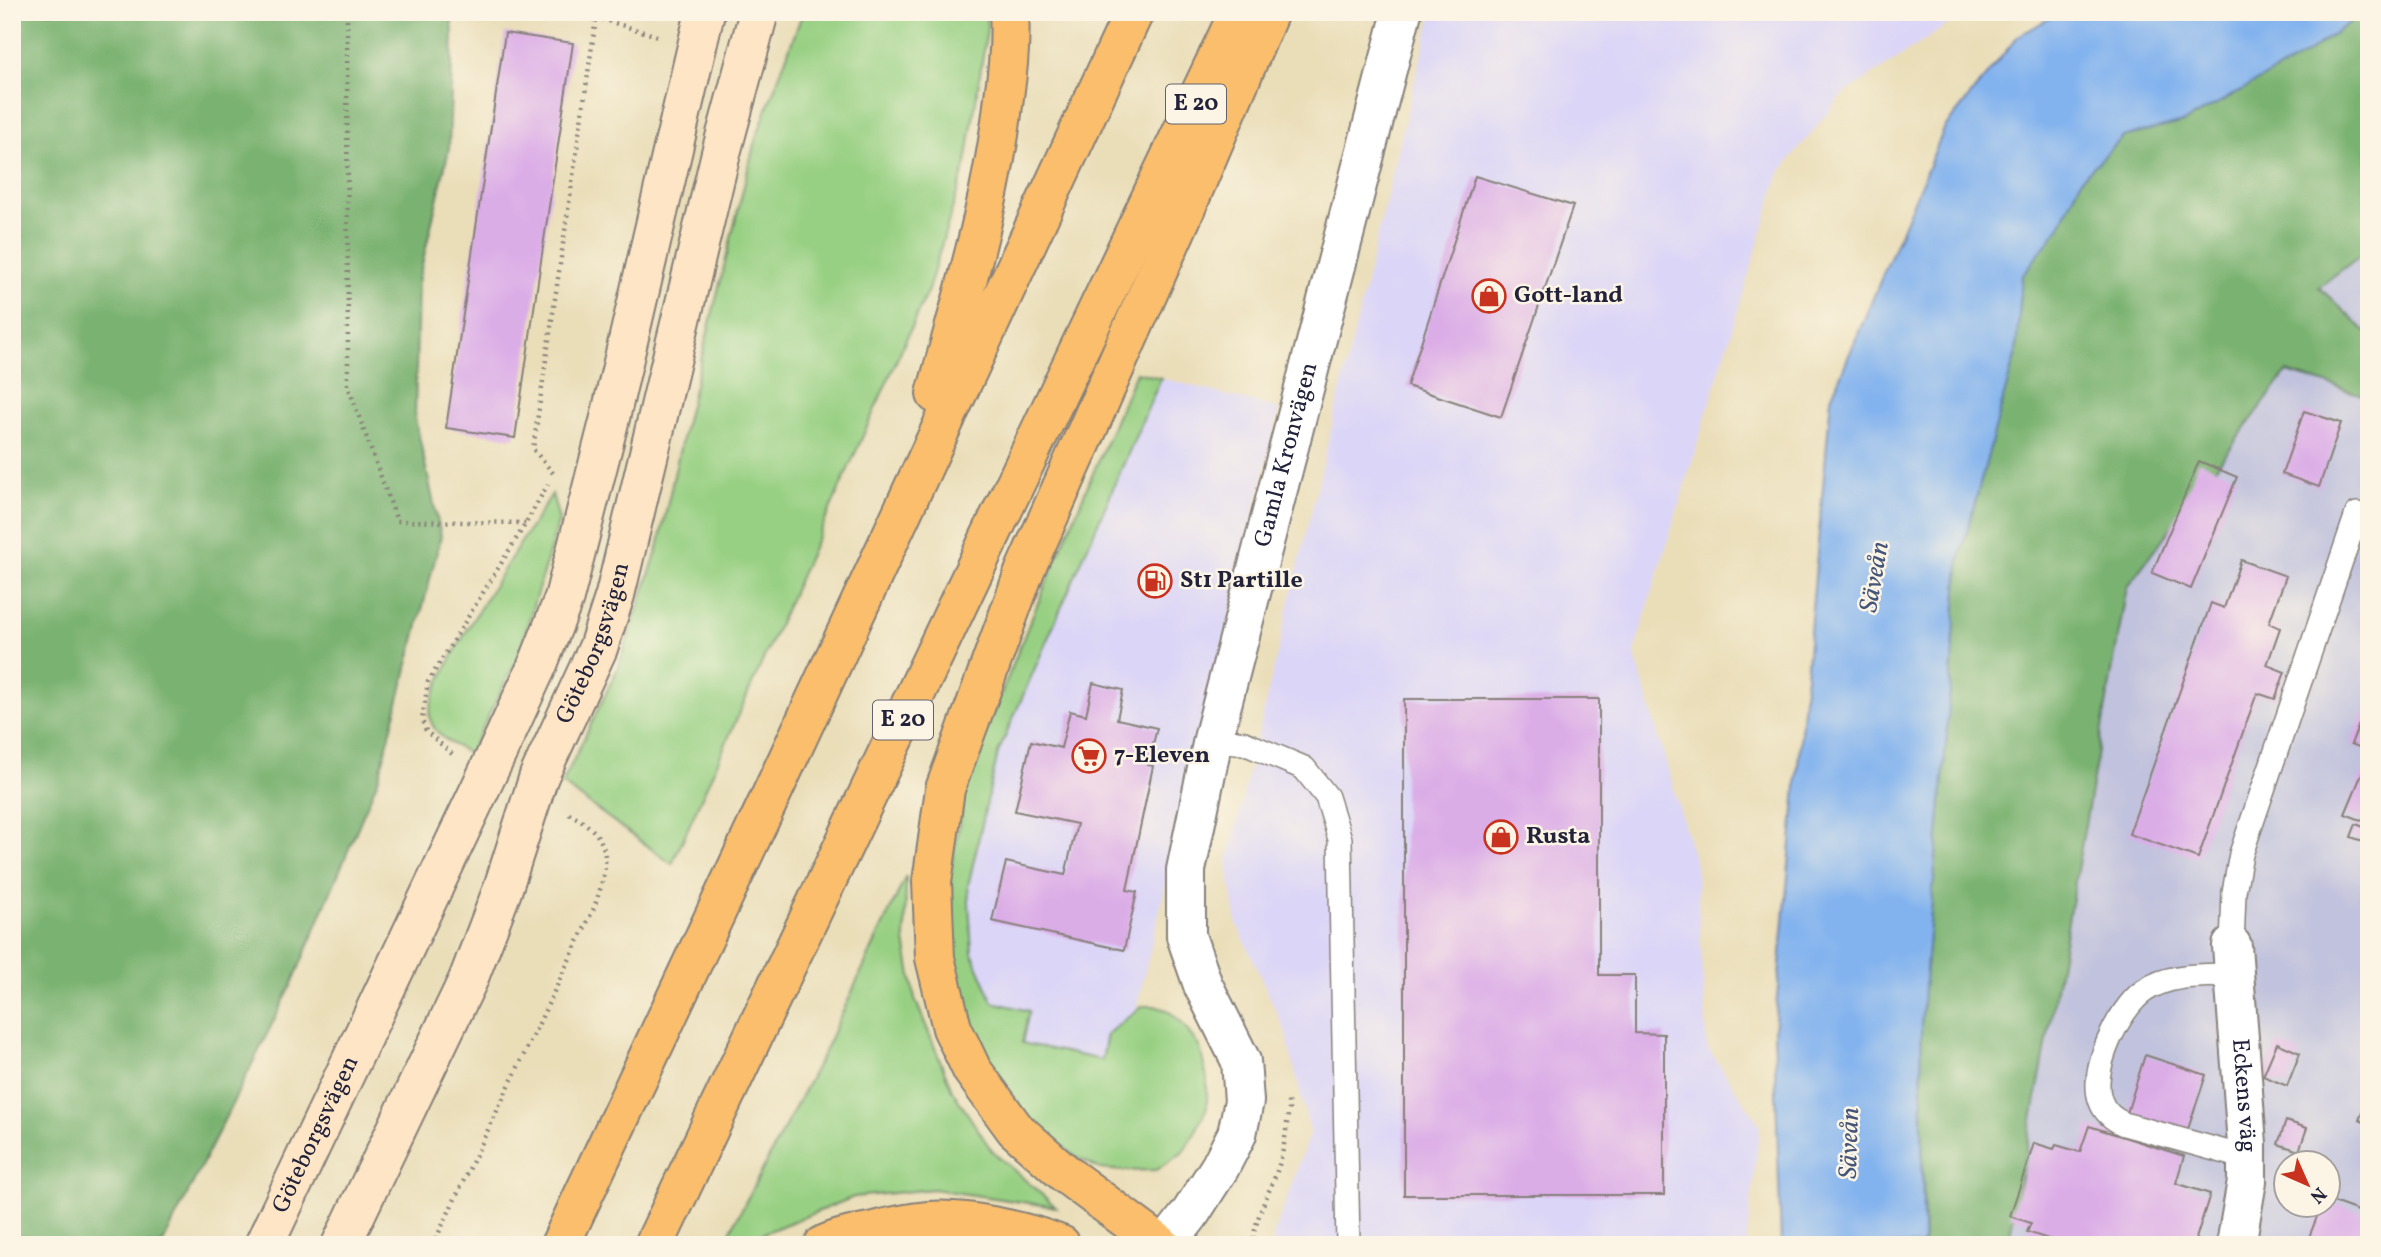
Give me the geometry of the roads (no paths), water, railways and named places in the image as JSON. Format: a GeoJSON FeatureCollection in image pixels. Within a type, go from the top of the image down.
{"type":"FeatureCollection","features":[{"type":"Feature","properties":{"kind":"highway"},"geometry":{"type":"LineString","coordinates":[[907,499],[965,289],[999,146],[1006,83],[1009,12]]}},
{"type":"Feature","properties":{"kind":"highway"},"geometry":{"type":"LineString","coordinates":[[560,1245],[1135,12]]}},
{"type":"Feature","properties":{"kind":"highway","name":"E 20"},"geometry":{"type":"LineString","coordinates":[[654,1245],[1239,12]]}},
{"type":"Feature","properties":{"kind":"highway"},"geometry":{"type":"LineString","coordinates":[[1161,1245],[1068,1176],[1015,1129],[972,1070],[952,1028],[935,958],[932,882],[945,789],[1025,570],[1185,210],[1269,12]]}},
{"type":"Feature","properties":{"kind":"highway"},"geometry":{"type":"LineString","coordinates":[[824,1245],[834,1240],[886,1228],[931,1221],[985,1225],[1043,1238],[1060,1245]]}},
{"type":"Feature","properties":{"kind":"main road","name":"Göteborgsvägen"},"geometry":{"type":"LineString","coordinates":[[269,1239],[498,751],[538,664],[564,598],[610,418],[705,12]]}},
{"type":"Feature","properties":{"kind":"main road","name":"Göteborgsvägen"},"geometry":{"type":"LineString","coordinates":[[345,1243],[468,980],[502,891],[539,776],[598,648],[630,538],[718,166],[759,12]]}},
{"type":"Feature","properties":{"kind":"street","name":"Gamla Kronvägen"},"geometry":{"type":"LineString","coordinates":[[1166,1245],[1220,1167],[1237,1134],[1244,1101],[1241,1061],[1203,985],[1186,936],[1186,870],[1213,739],[1402,12]]}},
{"type":"Feature","properties":{"kind":"street","name":"Eckens väg"},"geometry":{"type":"LineString","coordinates":[[2233,961],[2247,1158],[2247,1181],[2236,1245]]}},
{"type":"Feature","properties":{"kind":"lane"},"geometry":{"type":"LineString","coordinates":[[2247,1158],[2124,1124],[2106,1112],[2098,1090],[2099,1072],[2115,1027],[2143,991],[2161,982],[2233,961],[2234,892],[2241,854],[2357,514]]}},
{"type":"Feature","properties":{"kind":"lane"},"geometry":{"type":"LineString","coordinates":[[1213,739],[1244,743],[1304,768],[1327,797],[1340,839],[1348,1245]]}},
{"type":"Feature","properties":{"kind":"water","name":"Säveån"},"geometry":{"type":"Polygon","coordinates":[[[2061,12],[2364,12],[2306,54],[2184,122],[2123,137],[2082,178],[2060,226],[2022,276],[2016,352],[1959,561],[1947,733],[1921,1024],[1923,1245],[1781,1245],[1774,1031],[1831,398],[1945,127],[2018,36],[2061,12]]]}},
{"type":"Feature","properties":{"kind":"place","name":"Gott-land"},"geometry":{"type":"Point","coordinates":[1489,296]}},
{"type":"Feature","properties":{"kind":"place","name":"St1 Partille"},"geometry":{"type":"Point","coordinates":[1155,581]}},
{"type":"Feature","properties":{"kind":"place","name":"7-Eleven"},"geometry":{"type":"Point","coordinates":[1089,756]}},
{"type":"Feature","properties":{"kind":"place","name":"Rusta"},"geometry":{"type":"Point","coordinates":[1501,837]}}]}
